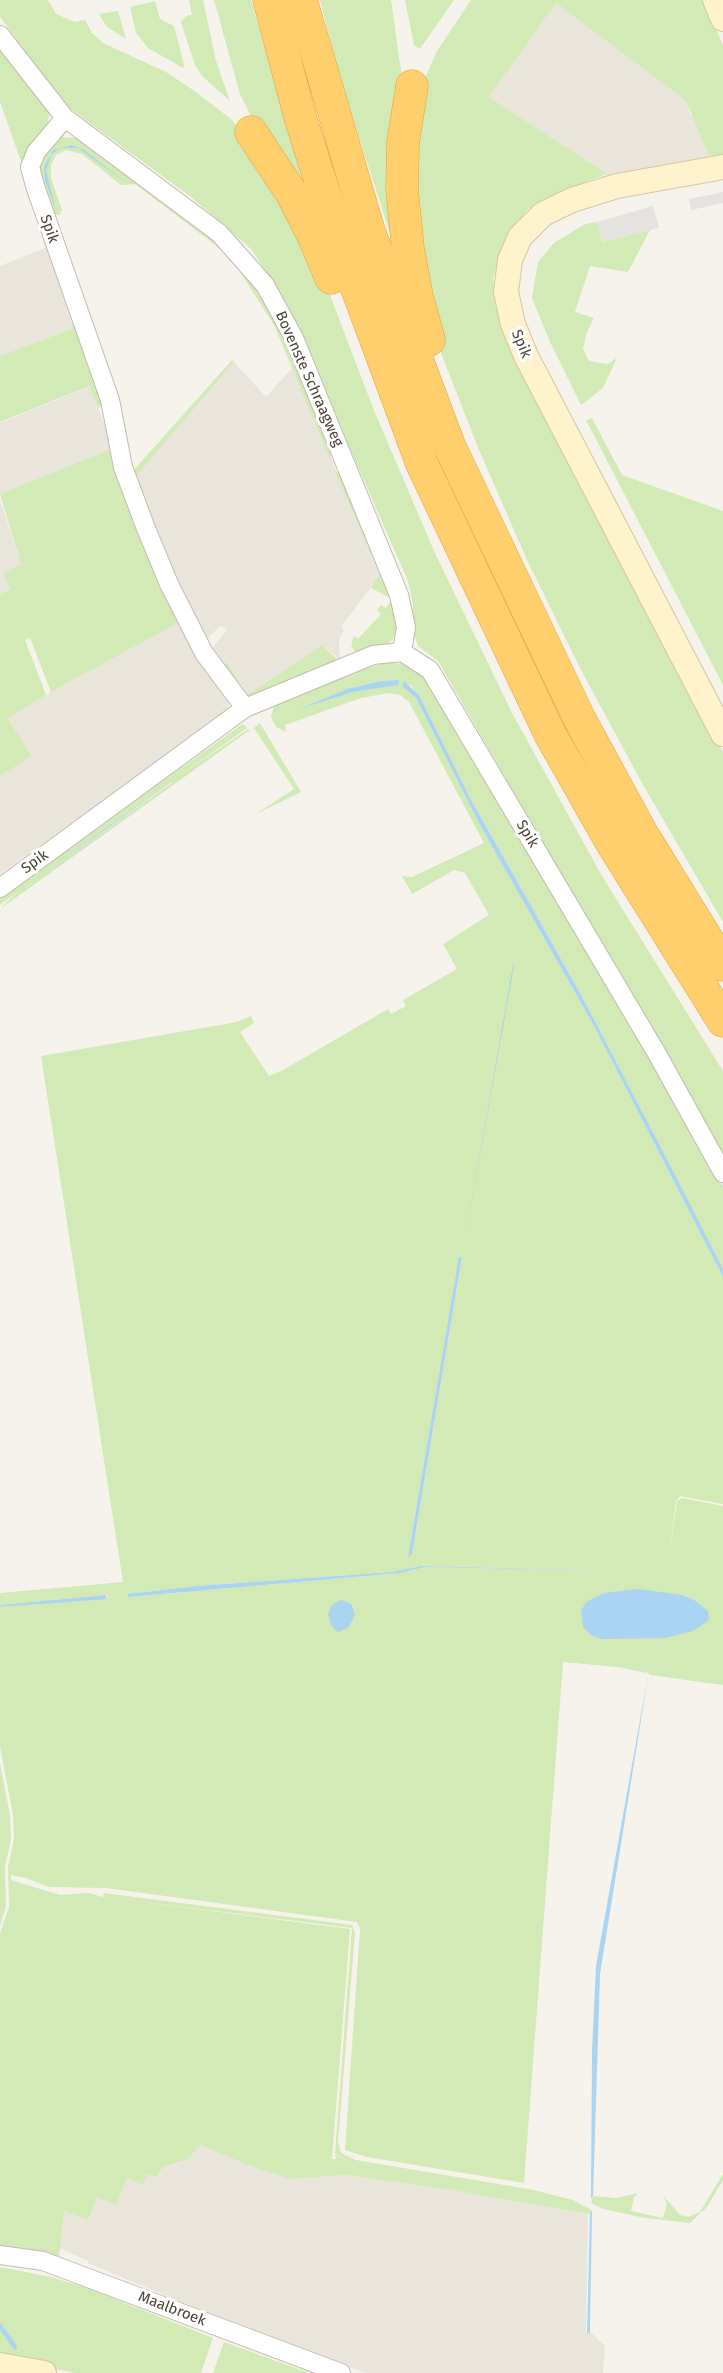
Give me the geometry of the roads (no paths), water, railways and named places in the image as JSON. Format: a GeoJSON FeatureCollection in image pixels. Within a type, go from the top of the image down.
{"type":"FeatureCollection","features":[{"type":"Feature","properties":{"kind":"highway"},"geometry":{"type":"LineString","coordinates":[[269,0],[301,120],[340,243],[422,464],[550,734],[613,845],[723,1021]]}},
{"type":"Feature","properties":{"kind":"highway"},"geometry":{"type":"LineString","coordinates":[[301,0],[369,231],[425,383],[476,505],[580,720],[641,832],[723,965]]}},
{"type":"Feature","properties":{"kind":"highway"},"geometry":{"type":"LineString","coordinates":[[412,87],[402,164],[408,249],[417,297],[454,410],[476,505]]}},
{"type":"Feature","properties":{"kind":"highway"},"geometry":{"type":"LineString","coordinates":[[251,132],[292,194],[315,237],[394,426],[422,464]]}},
{"type":"Feature","properties":{"kind":"street"},"geometry":{"type":"LineString","coordinates":[[715,0],[723,20]]}},
{"type":"Feature","properties":{"kind":"street","name":"Bovenste Schraagweg"},"geometry":{"type":"LineString","coordinates":[[0,35],[65,118],[219,233],[265,285],[294,338],[399,595],[406,627],[402,652]]}},
{"type":"Feature","properties":{"kind":"street","name":"Spik"},"geometry":{"type":"LineString","coordinates":[[65,118],[36,152],[30,167],[38,195],[110,400],[123,467],[145,526],[169,584],[204,653],[244,708]]}},
{"type":"Feature","properties":{"kind":"street","name":"Spik"},"geometry":{"type":"LineString","coordinates":[[723,166],[617,186],[572,200],[543,214],[520,237],[510,260],[506,292],[513,324],[526,356],[723,734]]}},
{"type":"Feature","properties":{"kind":"street","name":"Spik"},"geometry":{"type":"LineString","coordinates":[[0,888],[244,708],[373,655],[402,652],[430,670],[656,1052],[723,1173]]}},
{"type":"Feature","properties":{"kind":"street","name":"Maalbroek"},"geometry":{"type":"LineString","coordinates":[[0,2255],[43,2261],[341,2373]]}},
{"type":"Feature","properties":{"kind":"street"},"geometry":{"type":"LineString","coordinates":[[0,2365],[43,2373]]}},
{"type":"Feature","properties":{"kind":"water"},"geometry":{"type":"Polygon","coordinates":[[[72,145],[84,150],[125,182],[78,148],[61,148],[72,145]]]}},
{"type":"Feature","properties":{"kind":"water"},"geometry":{"type":"Polygon","coordinates":[[[60,148],[51,155],[46,171],[56,211],[45,180],[44,167],[53,150],[60,148]]]}},
{"type":"Feature","properties":{"kind":"water"},"geometry":{"type":"Polygon","coordinates":[[[399,680],[398,685],[353,692],[297,710],[347,689],[381,681],[399,680]]]}},
{"type":"Feature","properties":{"kind":"water"},"geometry":{"type":"Polygon","coordinates":[[[404,681],[419,695],[469,796],[579,991],[723,1269],[723,1277],[594,1026],[480,825],[416,698],[402,686],[404,681]]]}},
{"type":"Feature","properties":{"kind":"water"},"geometry":{"type":"Polygon","coordinates":[[[172,782],[28,885],[110,825],[172,782]]]}},
{"type":"Feature","properties":{"kind":"water"},"geometry":{"type":"Polygon","coordinates":[[[513,965],[514,966],[464,1245],[513,965]]]}},
{"type":"Feature","properties":{"kind":"water"},"geometry":{"type":"Polygon","coordinates":[[[459,1257],[462,1257],[412,1554],[408,1558],[459,1257]]]}},
{"type":"Feature","properties":{"kind":"water"},"geometry":{"type":"Polygon","coordinates":[[[421,1566],[667,1572],[425,1567],[400,1573],[128,1597],[128,1594],[197,1586],[392,1572],[421,1566]]]}},
{"type":"Feature","properties":{"kind":"water"},"geometry":{"type":"Polygon","coordinates":[[[639,1589],[682,1595],[694,1600],[708,1611],[709,1620],[693,1631],[665,1638],[602,1639],[591,1635],[583,1627],[581,1611],[586,1602],[604,1593],[639,1589]]]}},
{"type":"Feature","properties":{"kind":"water"},"geometry":{"type":"Polygon","coordinates":[[[106,1595],[106,1599],[0,1607],[0,1605],[106,1595]]]}},
{"type":"Feature","properties":{"kind":"water"},"geometry":{"type":"Polygon","coordinates":[[[341,1600],[351,1604],[355,1615],[348,1628],[338,1632],[331,1625],[328,1614],[332,1605],[341,1600]]]}},
{"type":"Feature","properties":{"kind":"water"},"geometry":{"type":"Polygon","coordinates":[[[649,1670],[600,1974],[593,2196],[591,2199],[592,2052],[596,1966],[649,1670]]]}},
{"type":"Feature","properties":{"kind":"water"},"geometry":{"type":"Polygon","coordinates":[[[590,2211],[592,2214],[590,2332],[587,2334],[590,2211]]]}},
{"type":"Feature","properties":{"kind":"waterway"},"geometry":{"type":"LineString","coordinates":[[0,2326],[15,2347]]}}]}
